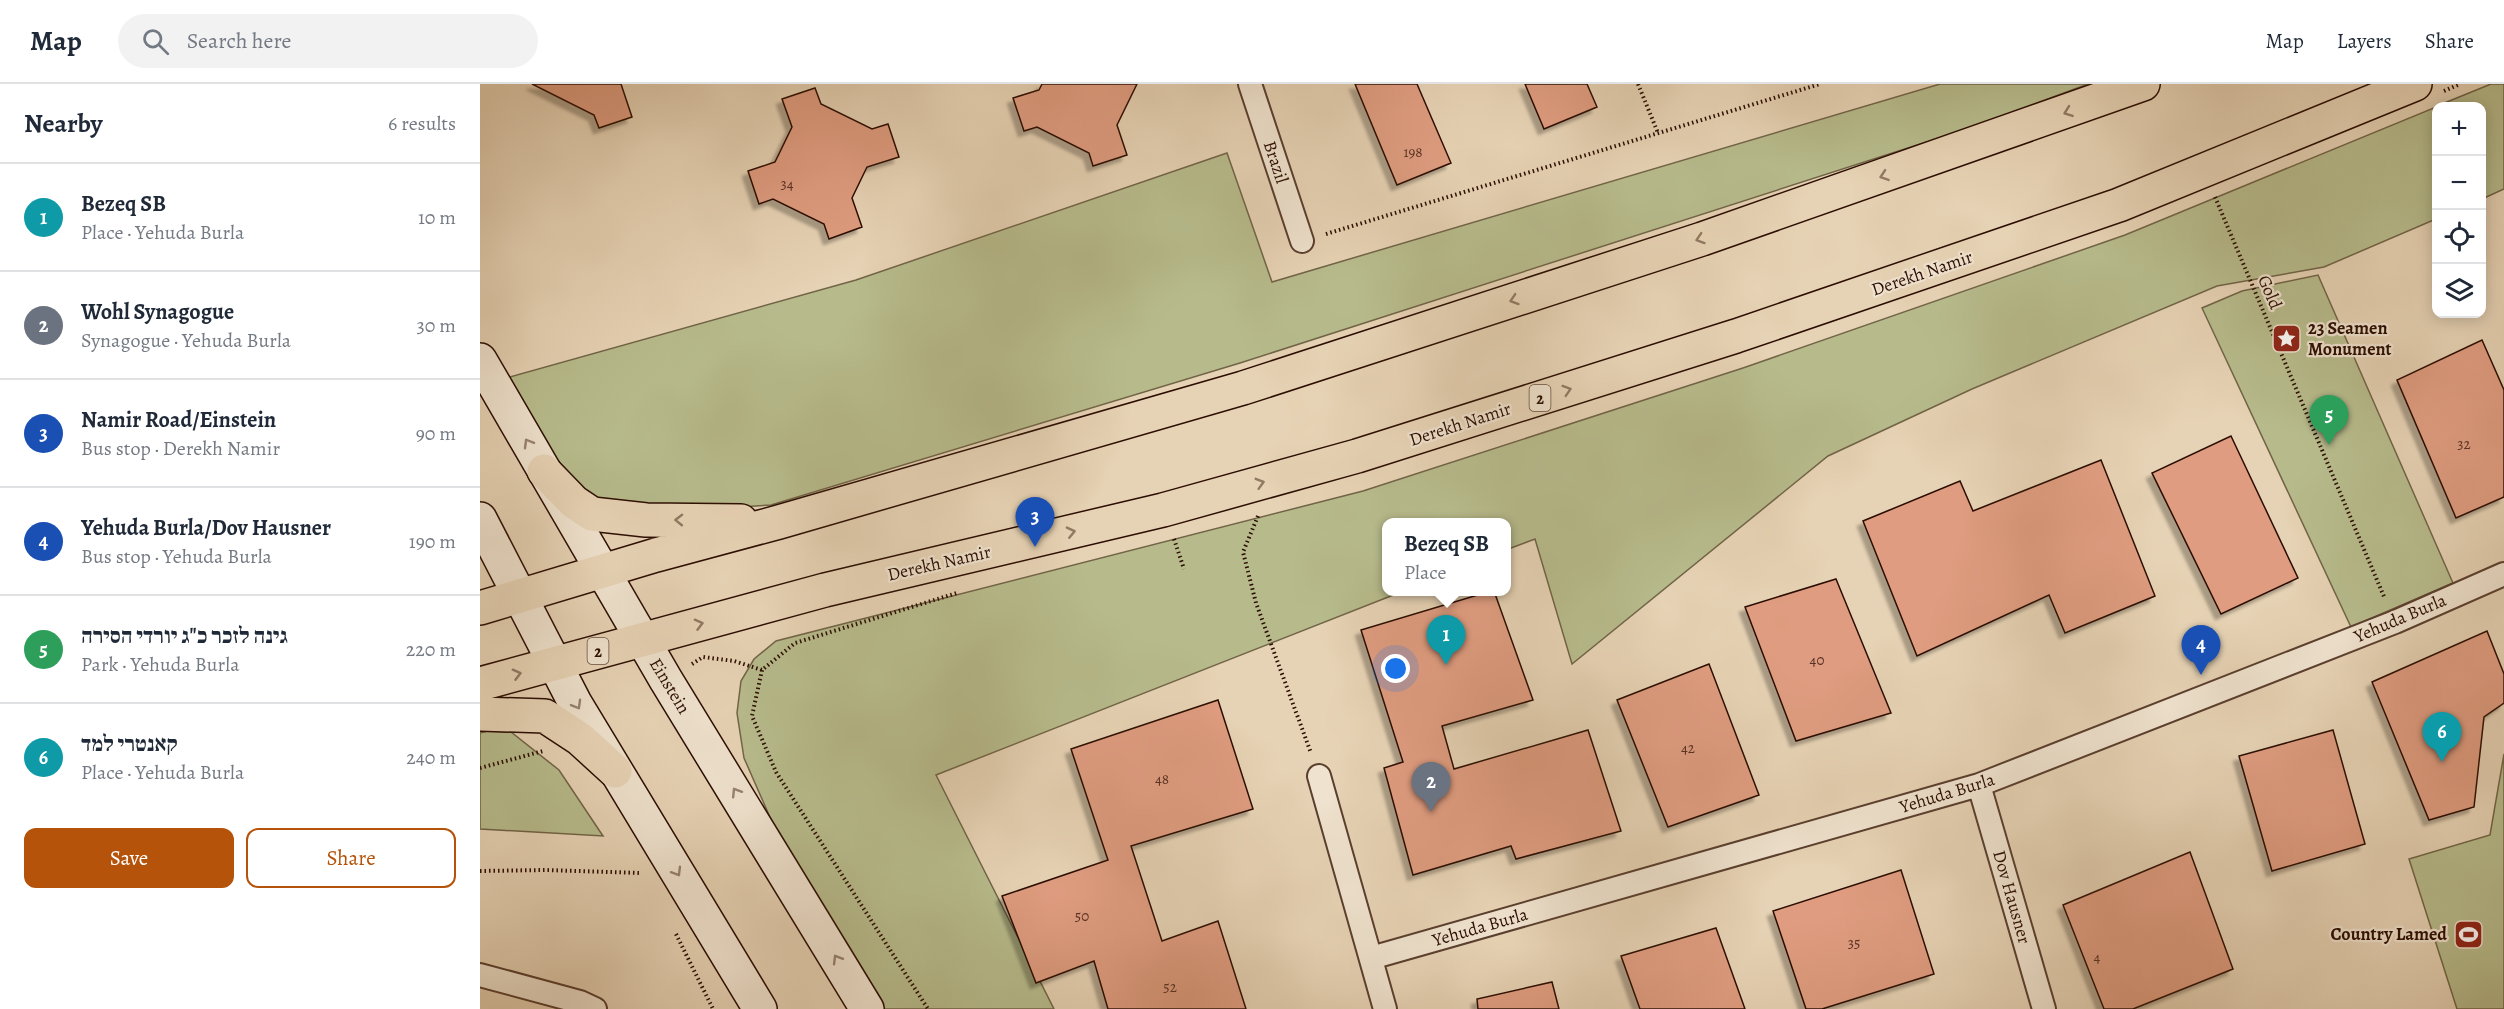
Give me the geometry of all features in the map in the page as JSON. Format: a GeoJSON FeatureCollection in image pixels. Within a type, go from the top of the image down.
{"type":"FeatureCollection","features":[{"type":"Feature","properties":{"kind":"highway"},"geometry":{"type":"LineString","coordinates":[[480,608],[1243,388],[1702,239],[2143,84]]}},
{"type":"Feature","properties":{"kind":"highway","name":"Derekh Namir"},"geometry":{"type":"LineString","coordinates":[[480,684],[825,590],[1163,510],[1357,456],[1736,336],[2119,205],[2415,84]]}},
{"type":"Feature","properties":{"kind":"highway"},"geometry":{"type":"LineString","coordinates":[[544,471],[574,502],[592,514],[646,520],[779,522]]}},
{"type":"Feature","properties":{"kind":"highway"},"geometry":{"type":"LineString","coordinates":[[480,714],[544,716],[580,739],[615,771]]}},
{"type":"Feature","properties":{"kind":"street","name":"Brazil"},"geometry":{"type":"LineString","coordinates":[[1250,84],[1302,241]]}},
{"type":"Feature","properties":{"kind":"street","name":"Einstein"},"geometry":{"type":"LineString","coordinates":[[480,360],[666,680],[867,1009]]}},
{"type":"Feature","properties":{"kind":"street"},"geometry":{"type":"LineString","coordinates":[[480,519],[554,664],[615,771],[760,1009]]}},
{"type":"Feature","properties":{"kind":"street","name":"Yehuda Burla"},"geometry":{"type":"LineString","coordinates":[[1371,958],[1979,785],[2395,622],[2504,574]]}},
{"type":"Feature","properties":{"kind":"street"},"geometry":{"type":"LineString","coordinates":[[1319,776],[1385,1009]]}},
{"type":"Feature","properties":{"kind":"street","name":"Dov Hausner"},"geometry":{"type":"LineString","coordinates":[[1979,785],[2044,1009]]}},
{"type":"Feature","properties":{"kind":"street"},"geometry":{"type":"LineString","coordinates":[[480,975],[580,1002],[595,1009]]}},
{"type":"Feature","properties":{"kind":"path"},"geometry":{"type":"LineString","coordinates":[[1638,84],[1658,133]]}},
{"type":"Feature","properties":{"kind":"path"},"geometry":{"type":"LineString","coordinates":[[1302,241],[1820,84]]}},
{"type":"Feature","properties":{"kind":"path","name":"Gold"},"geometry":{"type":"LineString","coordinates":[[2204,172],[2395,622]]}},
{"type":"Feature","properties":{"kind":"path"},"geometry":{"type":"LineString","coordinates":[[1273,480],[1243,552],[1256,603],[1319,776]]}},
{"type":"Feature","properties":{"kind":"path"},"geometry":{"type":"LineString","coordinates":[[666,680],[703,657],[734,661]]}},
{"type":"Feature","properties":{"kind":"path"},"geometry":{"type":"LineString","coordinates":[[762,670],[752,716],[776,772],[928,1009]]}},
{"type":"Feature","properties":{"kind":"path"},"geometry":{"type":"LineString","coordinates":[[480,768],[546,751]]}},
{"type":"Feature","properties":{"kind":"path"},"geometry":{"type":"LineString","coordinates":[[480,871],[546,870],[646,874]]}},
{"type":"Feature","properties":{"kind":"green space"},"geometry":{"type":"Polygon","coordinates":[[[1940,84],[2088,84],[1970,128],[1240,363],[771,505],[674,511],[595,501],[561,472],[506,378],[856,280],[1227,153],[1272,282],[1940,84]]]}},
{"type":"Feature","properties":{"kind":"green space"},"geometry":{"type":"Polygon","coordinates":[[[2491,84],[2504,84],[2504,189],[2486,197],[2486,102],[2447,102],[2491,84]]]}},
{"type":"Feature","properties":{"kind":"green space"},"geometry":{"type":"Polygon","coordinates":[[[2432,109],[2432,221],[2324,267],[2217,286],[1972,389],[1828,456],[1572,664],[1535,539],[1511,548],[1511,518],[1382,518],[1382,596],[1391,596],[936,775],[1054,1009],[881,1009],[780,840],[744,758],[737,713],[741,681],[754,659],[776,641],[1363,491],[1743,368],[2125,235],[2432,109]]]}},
{"type":"Feature","properties":{"kind":"green space"},"geometry":{"type":"Polygon","coordinates":[[[2318,275],[2453,583],[2351,627],[2202,308],[2242,291],[2318,275]]]}},
{"type":"Feature","properties":{"kind":"green space"},"geometry":{"type":"Polygon","coordinates":[[[511,732],[559,770],[603,836],[480,829],[480,733],[511,732]]]}},
{"type":"Feature","properties":{"kind":"green space","name":"Country Lamed"},"geometry":{"type":"Polygon","coordinates":[[[2504,754],[2504,1009],[2457,1009],[2409,859],[2490,835],[2504,754]]]}},
{"type":"Feature","properties":{"kind":"building"},"geometry":{"type":"Polygon","coordinates":[[[532,84],[621,84],[632,117],[599,128],[594,115],[532,84]]]}},
{"type":"Feature","properties":{"kind":"building"},"geometry":{"type":"Polygon","coordinates":[[[1042,84],[1137,84],[1117,125],[1127,155],[1093,166],[1089,153],[1037,127],[1024,131],[1013,98],[1039,90],[1042,84]]]}},
{"type":"Feature","properties":{"kind":"building"},"geometry":{"type":"Polygon","coordinates":[[[1355,84],[1417,84],[1451,163],[1397,185],[1355,84]]]}},
{"type":"Feature","properties":{"kind":"building"},"geometry":{"type":"Polygon","coordinates":[[[1525,84],[1587,84],[1597,107],[1544,129],[1525,84]]]}},
{"type":"Feature","properties":{"kind":"building"},"geometry":{"type":"Polygon","coordinates":[[[815,88],[821,104],[872,129],[888,124],[899,157],[867,167],[852,198],[862,227],[829,239],[824,224],[773,199],[759,204],[748,171],[775,162],[792,127],[782,99],[815,88]]]}},
{"type":"Feature","properties":{"kind":"building"},"geometry":{"type":"Polygon","coordinates":[[[2482,340],[2504,390],[2504,497],[2456,518],[2397,380],[2482,340]]]}},
{"type":"Feature","properties":{"kind":"building"},"geometry":{"type":"Polygon","coordinates":[[[2231,436],[2298,578],[2221,614],[2152,473],[2231,436]]]}},
{"type":"Feature","properties":{"kind":"building"},"geometry":{"type":"Polygon","coordinates":[[[2101,460],[2155,596],[2065,633],[2049,595],[1917,656],[1863,521],[1960,481],[1973,511],[2101,460]]]}},
{"type":"Feature","properties":{"kind":"building"},"geometry":{"type":"Polygon","coordinates":[[[1836,579],[1891,713],[1796,741],[1745,607],[1836,579]]]}},
{"type":"Feature","properties":{"kind":"building"},"geometry":{"type":"Polygon","coordinates":[[[1474,596],[1496,596],[1533,700],[1442,726],[1454,769],[1588,730],[1621,831],[1516,859],[1511,846],[1413,875],[1384,768],[1403,762],[1361,630],[1474,596]]]}},
{"type":"Feature","properties":{"kind":"building"},"geometry":{"type":"Polygon","coordinates":[[[2487,631],[2504,674],[2504,703],[2484,717],[2474,807],[2429,820],[2372,682],[2487,631]]]}},
{"type":"Feature","properties":{"kind":"building"},"geometry":{"type":"Polygon","coordinates":[[[1709,664],[1759,795],[1668,827],[1617,700],[1709,664]]]}},
{"type":"Feature","properties":{"kind":"building"},"geometry":{"type":"Polygon","coordinates":[[[1218,700],[1253,809],[1131,846],[1162,941],[1218,921],[1246,1009],[1108,1009],[1094,961],[1036,983],[1002,896],[1108,860],[1071,749],[1218,700]]]}},
{"type":"Feature","properties":{"kind":"building"},"geometry":{"type":"Polygon","coordinates":[[[2333,730],[2365,844],[2272,871],[2239,756],[2333,730]]]}},
{"type":"Feature","properties":{"kind":"building"},"geometry":{"type":"Polygon","coordinates":[[[2190,852],[2233,969],[2133,1009],[2104,1009],[2063,905],[2190,852]]]}},
{"type":"Feature","properties":{"kind":"building"},"geometry":{"type":"Polygon","coordinates":[[[1901,870],[1934,974],[1822,1009],[1806,1009],[1773,911],[1901,870]]]}},
{"type":"Feature","properties":{"kind":"building"},"geometry":{"type":"Polygon","coordinates":[[[1716,928],[1745,1009],[1640,1009],[1621,956],[1716,928]]]}},
{"type":"Feature","properties":{"kind":"building"},"geometry":{"type":"Polygon","coordinates":[[[1552,982],[1559,1009],[1478,1009],[1477,999],[1552,982]]]}},
{"type":"Feature","properties":{"kind":"place","name":"23 Seamen Monument"},"geometry":{"type":"Point","coordinates":[2287,338]}},
{"type":"Feature","properties":{"kind":"place","name":"גינה לזכר כ\"ג יורדי הסירה"},"geometry":{"type":"Point","coordinates":[2329,445]}},
{"type":"Feature","properties":{"kind":"place","name":"Namir Road/Einstein"},"geometry":{"type":"Point","coordinates":[1035,547]}},
{"type":"Feature","properties":{"kind":"place","name":"Bezeq SB"},"geometry":{"type":"Point","coordinates":[1446,665]}},
{"type":"Feature","properties":{"kind":"place","name":"Yehuda Burla/Dov Hausner"},"geometry":{"type":"Point","coordinates":[2201,675]}},
{"type":"Feature","properties":{"kind":"place","name":"קאנטרי למד"},"geometry":{"type":"Point","coordinates":[2442,762]}},
{"type":"Feature","properties":{"kind":"place","name":"Wohl Synagogue"},"geometry":{"type":"Point","coordinates":[1431,812]}},
{"type":"Feature","properties":{"kind":"place","name":"Country Lamed"},"geometry":{"type":"Point","coordinates":[2468,934]}}]}
